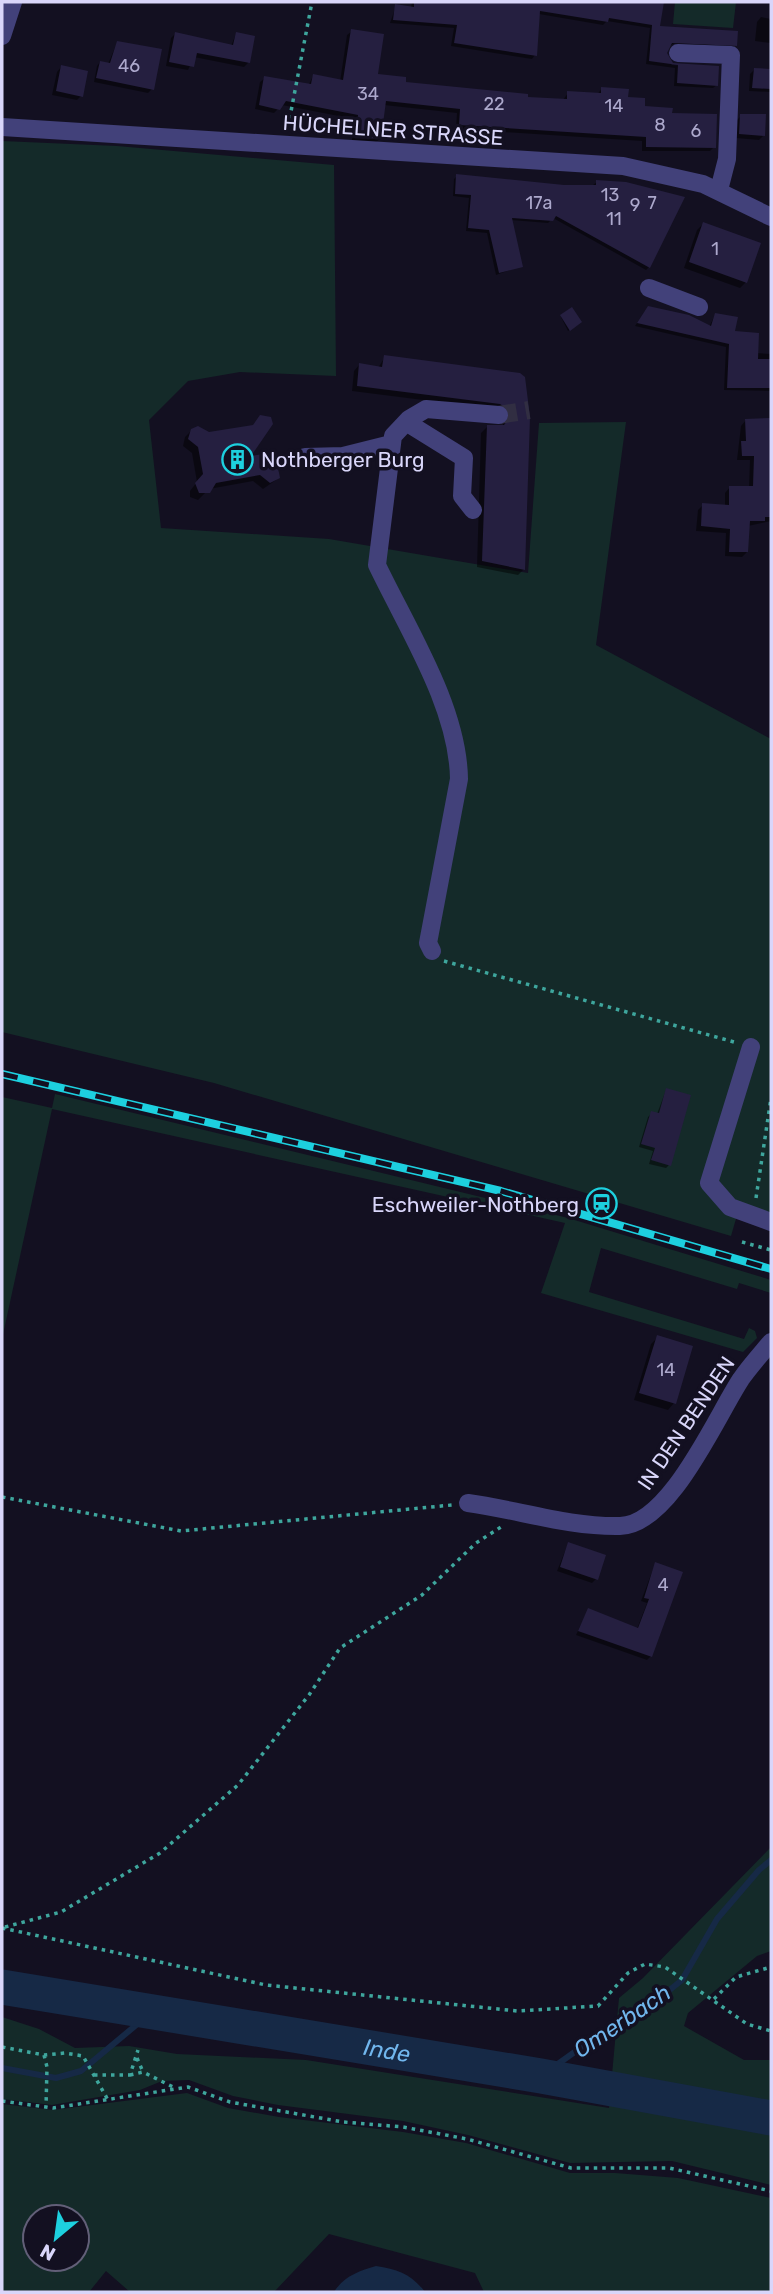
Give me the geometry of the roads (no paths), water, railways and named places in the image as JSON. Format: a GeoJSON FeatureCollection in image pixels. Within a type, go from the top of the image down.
{"type":"FeatureCollection","features":[{"type":"Feature","properties":{"kind":"street"},"geometry":{"type":"LineString","coordinates":[[2,36],[13,2]]}},
{"type":"Feature","properties":{"kind":"street"},"geometry":{"type":"LineString","coordinates":[[678,53],[731,55],[727,159],[719,190]]}},
{"type":"Feature","properties":{"kind":"street","name":"HÜCHELNER STRASSE"},"geometry":{"type":"LineString","coordinates":[[2,127],[623,166],[719,190],[771,217]]}},
{"type":"Feature","properties":{"kind":"street"},"geometry":{"type":"LineString","coordinates":[[649,288],[699,307]]}},
{"type":"Feature","properties":{"kind":"street"},"geometry":{"type":"LineString","coordinates":[[432,951],[428,943],[459,779],[459,761],[448,713],[377,565],[391,444],[393,436],[406,422],[426,409],[499,415]]}},
{"type":"Feature","properties":{"kind":"street"},"geometry":{"type":"LineString","coordinates":[[406,422],[464,458],[462,496],[473,510]]}},
{"type":"Feature","properties":{"kind":"street"},"geometry":{"type":"LineString","coordinates":[[305,457],[343,456],[391,444]]}},
{"type":"Feature","properties":{"kind":"street"},"geometry":{"type":"LineString","coordinates":[[751,1047],[709,1183],[730,1207],[753,1218],[771,1222]]}},
{"type":"Feature","properties":{"kind":"street","name":"IN DEN BENDEN"},"geometry":{"type":"LineString","coordinates":[[468,1503],[515,1509],[564,1523],[623,1527],[651,1514],[674,1488],[743,1377],[771,1342]]}},
{"type":"Feature","properties":{"kind":"water"},"geometry":{"type":"Polygon","coordinates":[[[376,2266],[404,2274],[425,2292],[334,2292],[347,2278],[376,2266]]]}},
{"type":"Feature","properties":{"kind":"waterway","name":"Omerbach"},"geometry":{"type":"LineString","coordinates":[[541,2076],[604,2031],[656,2001],[682,1980],[717,1919],[759,1870],[771,1860]]}},
{"type":"Feature","properties":{"kind":"waterway","name":"Inde"},"geometry":{"type":"LineString","coordinates":[[2,1987],[541,2076],[771,2118]]}},
{"type":"Feature","properties":{"kind":"waterway"},"geometry":{"type":"LineString","coordinates":[[2,2068],[56,2078],[81,2071],[153,2011]]}},
{"type":"Feature","properties":{"kind":"tunnel"},"geometry":{"type":"LineString","coordinates":[[499,415],[529,410]]}},
{"type":"Feature","properties":{"kind":"railway"},"geometry":{"type":"LineString","coordinates":[[2,1074],[501,1191],[771,1269]]}},
{"type":"Feature","properties":{"kind":"place","name":"Nothberger Burg"},"geometry":{"type":"Point","coordinates":[238,459]}},
{"type":"Feature","properties":{"kind":"place","name":"Eschweiler-Nothberg"},"geometry":{"type":"Point","coordinates":[602,1204]}}]}
